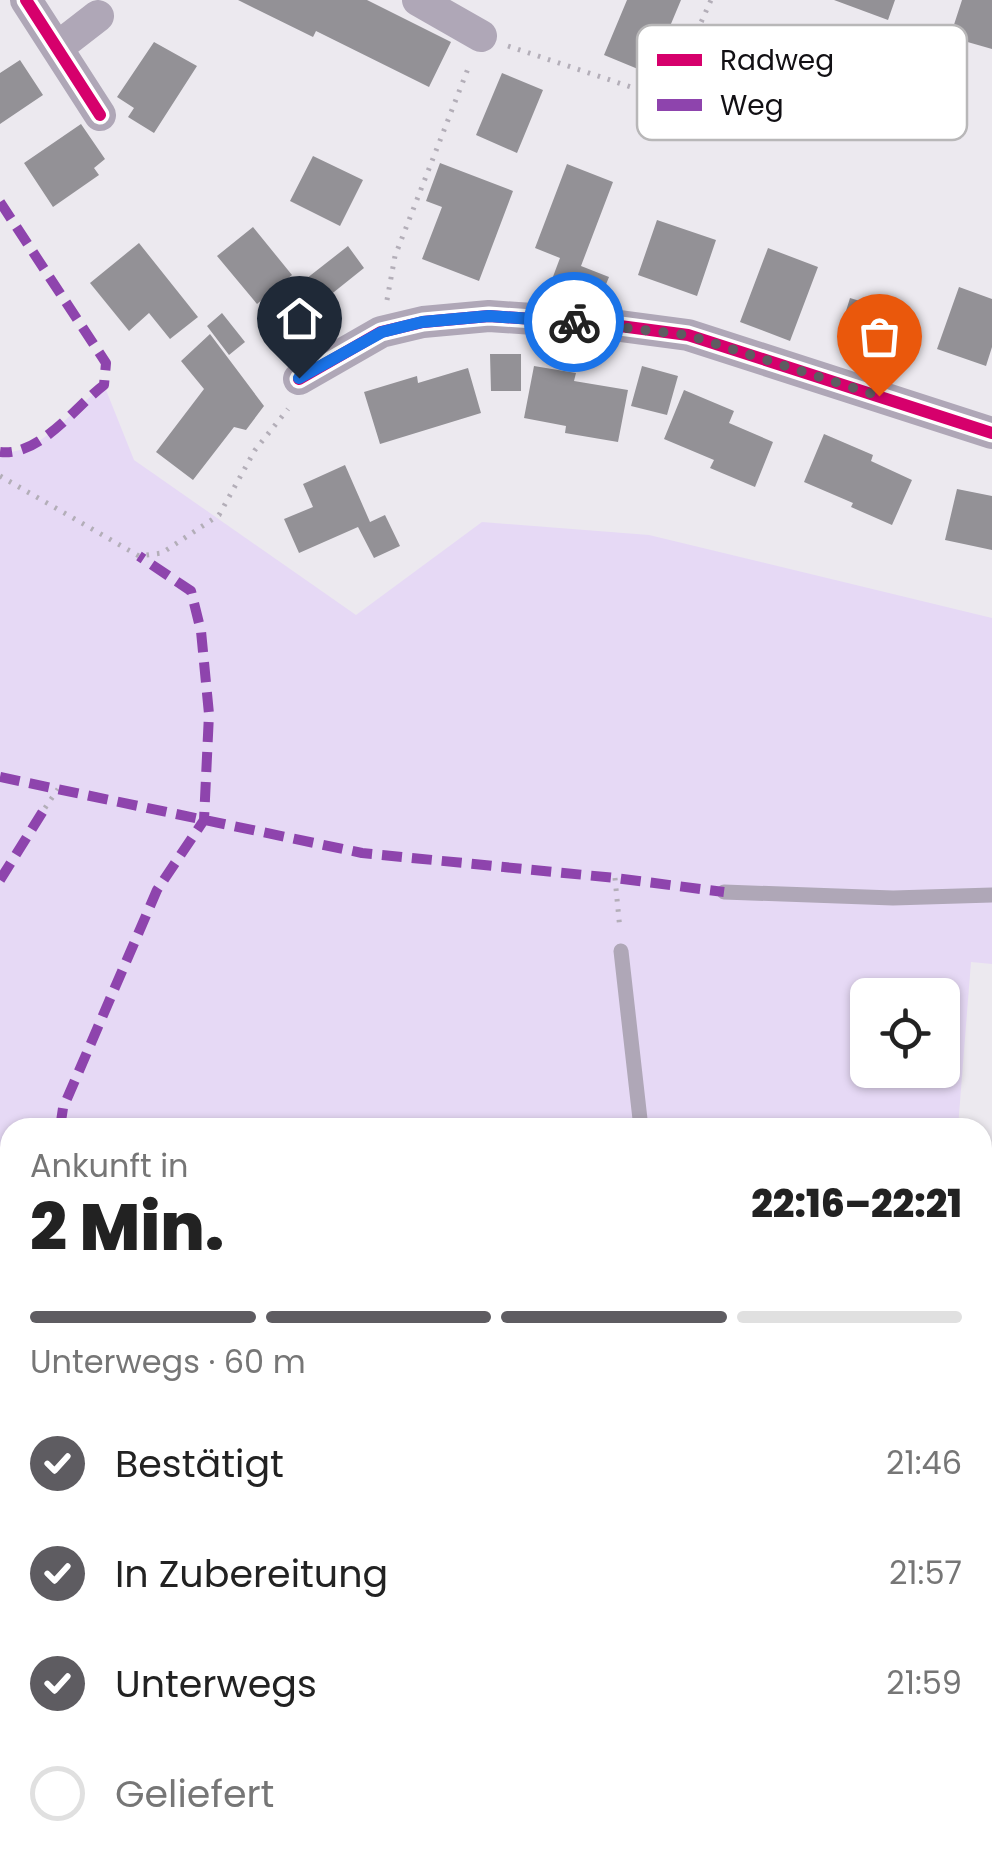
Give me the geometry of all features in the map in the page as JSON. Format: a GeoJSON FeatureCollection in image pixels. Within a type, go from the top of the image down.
{"type":"FeatureCollection","features":[{"type":"Feature","properties":{"kind":"street"},"geometry":{"type":"LineString","coordinates":[[26,0],[100,115]]}},
{"type":"Feature","properties":{"kind":"street"},"geometry":{"type":"LineString","coordinates":[[418,0],[481,36]]}},
{"type":"Feature","properties":{"kind":"street"},"geometry":{"type":"LineString","coordinates":[[58,46],[98,16]]}},
{"type":"Feature","properties":{"kind":"street"},"geometry":{"type":"LineString","coordinates":[[299,378],[382,332],[422,322],[489,316],[606,324],[688,335],[992,433]]}},
{"type":"Feature","properties":{"kind":"lane"},"geometry":{"type":"LineString","coordinates":[[724,892],[892,898],[992,896]]}},
{"type":"Feature","properties":{"kind":"lane"},"geometry":{"type":"LineString","coordinates":[[621,951],[640,1118]]}},
{"type":"Feature","properties":{"kind":"path"},"geometry":{"type":"LineString","coordinates":[[700,25],[711,0]]}},
{"type":"Feature","properties":{"kind":"path"},"geometry":{"type":"LineString","coordinates":[[382,332],[395,256],[481,36],[637,89]]}},
{"type":"Feature","properties":{"kind":"path"},"geometry":{"type":"LineString","coordinates":[[0,476],[138,556],[162,553],[219,515],[255,450],[292,404],[299,378]]}},
{"type":"Feature","properties":{"kind":"path"},"geometry":{"type":"LineString","coordinates":[[46,808],[58,789]]}},
{"type":"Feature","properties":{"kind":"path"},"geometry":{"type":"LineString","coordinates":[[615,878],[621,951]]}},
{"type":"Feature","properties":{"kind":"shaded area"},"geometry":{"type":"Polygon","coordinates":[[[104,385],[134,460],[356,615],[482,522],[649,535],[992,618],[992,964],[971,962],[959,1118],[0,1118],[0,452],[29,447],[104,385]]]}},
{"type":"Feature","properties":{"kind":"building"},"geometry":{"type":"Polygon","coordinates":[[[238,0],[367,0],[451,42],[429,87],[316,31],[313,37],[238,0]]]}},
{"type":"Feature","properties":{"kind":"building"},"geometry":{"type":"Polygon","coordinates":[[[627,0],[681,0],[671,25],[637,25],[637,69],[604,55],[627,0]]]}},
{"type":"Feature","properties":{"kind":"building"},"geometry":{"type":"Polygon","coordinates":[[[834,0],[895,0],[888,20],[834,0]]]}},
{"type":"Feature","properties":{"kind":"building"},"geometry":{"type":"Polygon","coordinates":[[[962,0],[992,0],[992,49],[967,42],[967,25],[954,25],[962,0]]]}},
{"type":"Feature","properties":{"kind":"building"},"geometry":{"type":"Polygon","coordinates":[[[154,42],[197,66],[154,133],[128,117],[134,108],[117,97],[154,42]]]}},
{"type":"Feature","properties":{"kind":"building"},"geometry":{"type":"Polygon","coordinates":[[[20,60],[43,95],[0,124],[0,73],[20,60]]]}},
{"type":"Feature","properties":{"kind":"building"},"geometry":{"type":"Polygon","coordinates":[[[502,73],[543,90],[517,153],[476,135],[502,73]]]}},
{"type":"Feature","properties":{"kind":"building"},"geometry":{"type":"Polygon","coordinates":[[[81,124],[105,159],[94,168],[99,175],[53,207],[24,163],[81,124]]]}},
{"type":"Feature","properties":{"kind":"building"},"geometry":{"type":"Polygon","coordinates":[[[313,156],[363,180],[340,226],[290,201],[313,156]]]}},
{"type":"Feature","properties":{"kind":"building"},"geometry":{"type":"Polygon","coordinates":[[[440,163],[513,191],[479,281],[422,259],[442,207],[426,201],[440,163]]]}},
{"type":"Feature","properties":{"kind":"building"},"geometry":{"type":"Polygon","coordinates":[[[567,164],[613,182],[581,266],[609,277],[596,309],[548,290],[560,258],[535,248],[567,164]]]}},
{"type":"Feature","properties":{"kind":"building"},"geometry":{"type":"Polygon","coordinates":[[[657,220],[716,240],[697,296],[638,275],[657,220]]]}},
{"type":"Feature","properties":{"kind":"building"},"geometry":{"type":"Polygon","coordinates":[[[253,227],[292,275],[257,304],[217,256],[253,227]]]}},
{"type":"Feature","properties":{"kind":"building"},"geometry":{"type":"Polygon","coordinates":[[[139,243],[198,317],[170,339],[149,313],[129,331],[90,283],[139,243]]]}},
{"type":"Feature","properties":{"kind":"building"},"geometry":{"type":"Polygon","coordinates":[[[348,246],[364,268],[319,304],[302,282],[348,246]]]}},
{"type":"Feature","properties":{"kind":"building"},"geometry":{"type":"Polygon","coordinates":[[[768,248],[818,267],[790,341],[740,322],[768,248]]]}},
{"type":"Feature","properties":{"kind":"building"},"geometry":{"type":"Polygon","coordinates":[[[959,287],[992,299],[992,347],[986,366],[937,349],[959,287]]]}},
{"type":"Feature","properties":{"kind":"building"},"geometry":{"type":"Polygon","coordinates":[[[850,298],[906,315],[894,353],[838,337],[850,298]]]}},
{"type":"Feature","properties":{"kind":"building"},"geometry":{"type":"Polygon","coordinates":[[[222,313],[245,342],[229,355],[207,326],[222,313]]]}},
{"type":"Feature","properties":{"kind":"building"},"geometry":{"type":"Polygon","coordinates":[[[210,334],[264,406],[246,430],[234,427],[193,480],[156,452],[204,389],[181,361],[210,334]]]}},
{"type":"Feature","properties":{"kind":"building"},"geometry":{"type":"Polygon","coordinates":[[[490,354],[521,354],[521,391],[491,391],[490,354]]]}},
{"type":"Feature","properties":{"kind":"building"},"geometry":{"type":"Polygon","coordinates":[[[534,366],[576,373],[574,381],[628,390],[618,442],[565,433],[566,426],[524,418],[534,366]]]}},
{"type":"Feature","properties":{"kind":"building"},"geometry":{"type":"Polygon","coordinates":[[[642,366],[678,376],[667,415],[631,406],[642,366]]]}},
{"type":"Feature","properties":{"kind":"building"},"geometry":{"type":"Polygon","coordinates":[[[468,368],[481,413],[380,444],[364,392],[417,376],[418,383],[468,368]]]}},
{"type":"Feature","properties":{"kind":"building"},"geometry":{"type":"Polygon","coordinates":[[[684,390],[734,411],[729,423],[773,442],[755,487],[710,468],[714,460],[664,439],[684,390]]]}},
{"type":"Feature","properties":{"kind":"building"},"geometry":{"type":"Polygon","coordinates":[[[824,434],[873,455],[871,461],[912,480],[892,525],[804,482],[824,434]]]}},
{"type":"Feature","properties":{"kind":"building"},"geometry":{"type":"Polygon","coordinates":[[[345,465],[370,522],[385,515],[400,546],[374,558],[358,527],[299,553],[284,519],[313,507],[303,484],[345,465]]]}},
{"type":"Feature","properties":{"kind":"building"},"geometry":{"type":"Polygon","coordinates":[[[957,489],[992,496],[992,550],[945,540],[957,489]]]}},
{"type":"Feature","properties":{"kind":"marked path"},"geometry":{"type":"LineString","coordinates":[[0,202],[106,363],[104,385],[56,429],[29,447],[0,452]]}},
{"type":"Feature","properties":{"kind":"marked path"},"geometry":{"type":"LineString","coordinates":[[62,1118],[157,890],[204,820],[209,714],[201,631],[191,591],[139,556]]}},
{"type":"Feature","properties":{"kind":"marked path"},"geometry":{"type":"LineString","coordinates":[[0,777],[362,853],[724,892]]}},
{"type":"Feature","properties":{"kind":"marked path"},"geometry":{"type":"LineString","coordinates":[[0,880],[45,808]]}},
{"type":"Feature","properties":{"kind":"cycle path"},"geometry":{"type":"LineString","coordinates":[[26,0],[100,115]]}},
{"type":"Feature","properties":{"kind":"cycle path"},"geometry":{"type":"LineString","coordinates":[[299,379],[381,332],[423,322],[489,316],[605,324],[688,335],[992,433]]}},
{"type":"Feature","properties":{"kind":"way so far"},"geometry":{"type":"LineString","coordinates":[[574,322],[688,335],[879,396]]}},
{"type":"Feature","properties":{"kind":"route"},"geometry":{"type":"LineString","coordinates":[[299,378],[382,332],[422,322],[489,316],[574,322]]}}]}
